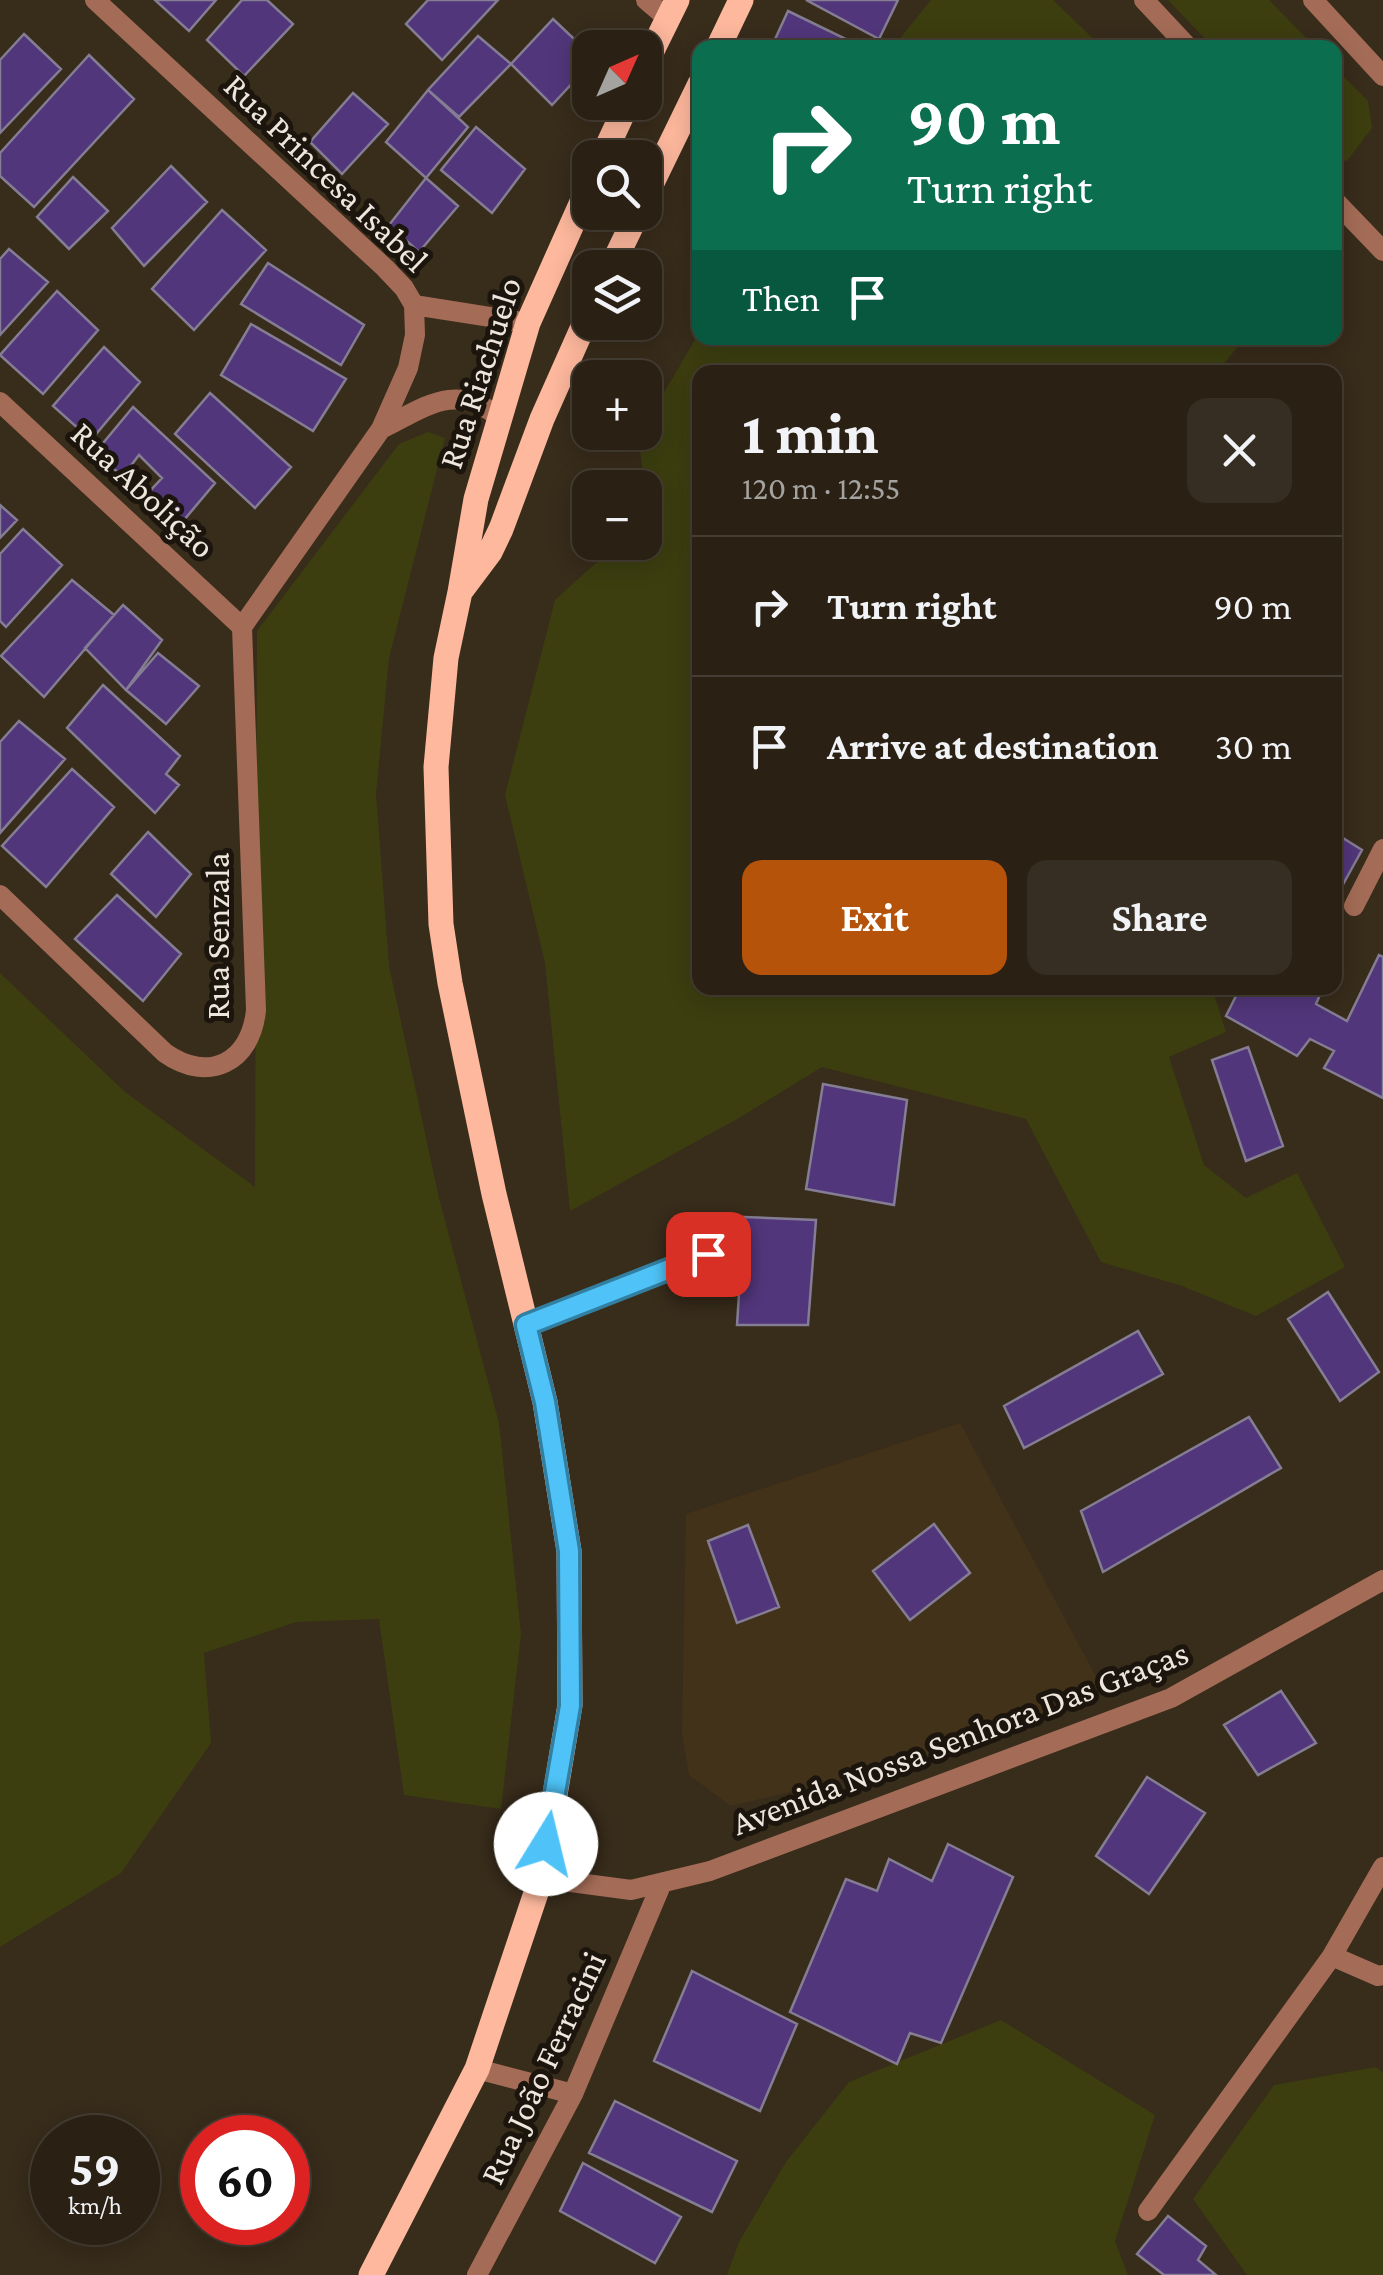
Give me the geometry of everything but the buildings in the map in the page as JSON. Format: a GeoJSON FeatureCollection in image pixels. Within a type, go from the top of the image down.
{"type":"FeatureCollection","features":[{"type":"Feature","properties":{"kind":"main road"},"geometry":{"type":"LineString","coordinates":[[722,40],[741,0]]}},
{"type":"Feature","properties":{"kind":"main road"},"geometry":{"type":"LineString","coordinates":[[662,162],[692,100]]}},
{"type":"Feature","properties":{"kind":"main road","name":"Rua Riachuelo"},"geometry":{"type":"LineString","coordinates":[[372,2275],[477,2069],[541,1878],[570,1706],[569,1551],[545,1402],[462,1040],[441,924],[436,767],[446,658],[476,499],[528,323],[572,224]]}},
{"type":"Feature","properties":{"kind":"main road"},"geometry":{"type":"LineString","coordinates":[[460,592],[495,541],[577,340]]}},
{"type":"Feature","properties":{"kind":"street","name":"Rua Princesa Isabel"},"geometry":{"type":"LineString","coordinates":[[95,0],[385,268],[414,305],[415,335],[408,368],[381,429],[242,626]]}},
{"type":"Feature","properties":{"kind":"street"},"geometry":{"type":"LineString","coordinates":[[646,0],[672,9]]}},
{"type":"Feature","properties":{"kind":"street"},"geometry":{"type":"LineString","coordinates":[[1144,0],[1182,40]]}},
{"type":"Feature","properties":{"kind":"street"},"geometry":{"type":"LineString","coordinates":[[1313,0],[1383,76]]}},
{"type":"Feature","properties":{"kind":"street"},"geometry":{"type":"LineString","coordinates":[[1342,208],[1381,244]]}},
{"type":"Feature","properties":{"kind":"street"},"geometry":{"type":"LineString","coordinates":[[414,305],[528,323]]}},
{"type":"Feature","properties":{"kind":"street"},"geometry":{"type":"LineString","coordinates":[[381,429],[451,399],[470,398],[500,418]]}},
{"type":"Feature","properties":{"kind":"street","name":"Rua Abolição"},"geometry":{"type":"LineString","coordinates":[[0,402],[242,626]]}},
{"type":"Feature","properties":{"kind":"street","name":"Rua Senzala"},"geometry":{"type":"LineString","coordinates":[[0,896],[180,1063],[198,1068],[216,1066],[234,1058],[246,1045],[254,1028],[256,1010],[242,626]]}},
{"type":"Feature","properties":{"kind":"street"},"geometry":{"type":"LineString","coordinates":[[1354,906],[1383,848]]}},
{"type":"Feature","properties":{"kind":"street"},"geometry":{"type":"LineString","coordinates":[[526,1325],[708,1254]]}},
{"type":"Feature","properties":{"kind":"street","name":"Avenida Nossa Senhora Das Graças"},"geometry":{"type":"LineString","coordinates":[[541,1878],[631,1890],[728,1864],[1171,1698],[1383,1580]]}},
{"type":"Feature","properties":{"kind":"street"},"geometry":{"type":"LineString","coordinates":[[1148,2212],[1332,1956],[1383,1867]]}},
{"type":"Feature","properties":{"kind":"street","name":"Rua João Ferracini"},"geometry":{"type":"LineString","coordinates":[[477,2275],[573,2094],[661,1885]]}},
{"type":"Feature","properties":{"kind":"street"},"geometry":{"type":"LineString","coordinates":[[1332,1956],[1383,1975]]}},
{"type":"Feature","properties":{"kind":"street"},"geometry":{"type":"LineString","coordinates":[[477,2069],[573,2094]]}},
{"type":"Feature","properties":{"kind":"shaded area"},"geometry":{"type":"Polygon","coordinates":[[[931,0],[1053,0],[1095,40],[899,40],[931,0]]]}},
{"type":"Feature","properties":{"kind":"shaded area"},"geometry":{"type":"Polygon","coordinates":[[[1168,0],[1269,0],[1308,40],[1206,40],[1168,0]]]}},
{"type":"Feature","properties":{"kind":"shaded area"},"geometry":{"type":"Polygon","coordinates":[[[1342,75],[1368,101],[1372,128],[1347,161],[1342,160],[1342,75]]]}},
{"type":"Feature","properties":{"kind":"shaded area"},"geometry":{"type":"Polygon","coordinates":[[[692,345],[1239,345],[1223,365],[692,365],[692,995],[1214,995],[1226,1032],[1169,1057],[1204,1165],[1246,1198],[1297,1173],[1345,1267],[1256,1316],[1182,1286],[1101,1262],[1026,1119],[822,1067],[739,1118],[570,1211],[545,963],[505,795],[555,600],[599,560],[662,560],[662,470],[643,470],[640,450],[662,450],[662,396],[692,345]]]}},
{"type":"Feature","properties":{"kind":"shaded area"},"geometry":{"type":"Polygon","coordinates":[[[428,432],[445,438],[389,658],[376,794],[389,966],[439,1198],[499,1423],[521,1634],[501,1809],[404,1795],[379,1619],[296,1622],[204,1653],[211,1743],[121,1873],[0,1947],[0,973],[125,1092],[255,1187],[257,631],[399,444],[428,432]]]}},
{"type":"Feature","properties":{"kind":"shaded area"},"geometry":{"type":"Polygon","coordinates":[[[960,1423],[1102,1688],[962,1750],[731,1806],[689,1775],[682,1734],[686,1514],[960,1423]]]}},
{"type":"Feature","properties":{"kind":"shaded area"},"geometry":{"type":"Polygon","coordinates":[[[1001,2020],[1155,2115],[1115,2241],[1128,2275],[727,2275],[739,2242],[786,2162],[849,2082],[1001,2020]]]}},
{"type":"Feature","properties":{"kind":"shaded area"},"geometry":{"type":"Polygon","coordinates":[[[1376,2067],[1383,2073],[1383,2275],[1247,2275],[1193,2199],[1274,2085],[1376,2067]]]}},
{"type":"Feature","properties":{"kind":"route"},"geometry":{"type":"LineString","coordinates":[[546,1844],[570,1706],[569,1551],[545,1402],[526,1325],[708,1254]]}}]}
